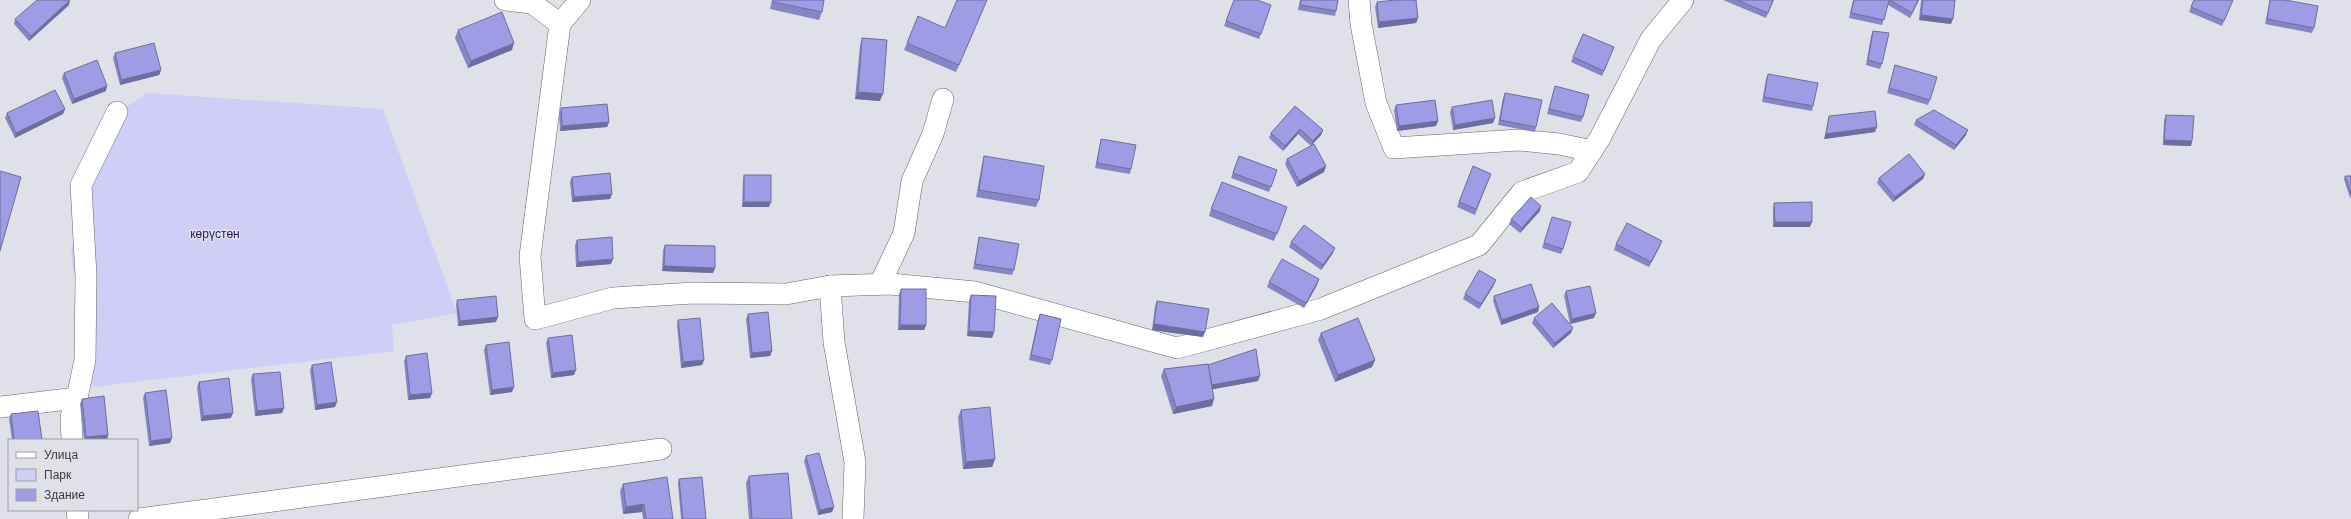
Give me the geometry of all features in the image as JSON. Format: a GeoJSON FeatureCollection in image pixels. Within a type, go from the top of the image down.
{"type":"FeatureCollection","features":[{"type":"Feature","properties":{"kind":"street"},"geometry":{"type":"LineString","coordinates":[[505,0],[532,3],[560,24]]}},
{"type":"Feature","properties":{"kind":"street"},"geometry":{"type":"LineString","coordinates":[[580,0],[560,24],[530,256],[535,319],[613,298],[693,293],[786,294],[830,286],[880,284],[975,292],[1177,348],[1321,309],[1480,244],[1522,192],[1578,172],[1592,151],[1651,39],[1683,0]]}},
{"type":"Feature","properties":{"kind":"street"},"geometry":{"type":"LineString","coordinates":[[1359,0],[1361,24],[1376,102],[1394,148],[1519,140],[1559,144],[1592,151]]}},
{"type":"Feature","properties":{"kind":"street"},"geometry":{"type":"LineString","coordinates":[[880,284],[904,233],[912,181],[933,134],[943,99]]}},
{"type":"Feature","properties":{"kind":"street"},"geometry":{"type":"LineString","coordinates":[[72,439],[71,417],[77,398],[85,360],[86,276],[81,185],[117,112]]}},
{"type":"Feature","properties":{"kind":"street"},"geometry":{"type":"LineString","coordinates":[[830,286],[834,342],[855,462],[853,519]]}},
{"type":"Feature","properties":{"kind":"street"},"geometry":{"type":"LineString","coordinates":[[0,407],[77,398]]}},
{"type":"Feature","properties":{"kind":"street"},"geometry":{"type":"LineString","coordinates":[[139,519],[661,449]]}},
{"type":"Feature","properties":{"kind":"green space","name":"көрүстөн"},"geometry":{"type":"Polygon","coordinates":[[[147,93],[383,109],[457,313],[392,325],[394,351],[93,387],[71,255],[97,127],[147,93]]]}},
{"type":"Feature","properties":{"kind":"building"},"geometry":{"type":"Polygon","coordinates":[[[37,0],[70,0],[31,36],[15,19],[37,0]]]}},
{"type":"Feature","properties":{"kind":"building"},"geometry":{"type":"Polygon","coordinates":[[[773,0],[824,0],[822,12],[773,2],[773,0]]]}},
{"type":"Feature","properties":{"kind":"building"},"geometry":{"type":"Polygon","coordinates":[[[957,0],[987,0],[959,65],[907,43],[918,16],[945,28],[957,0]]]}},
{"type":"Feature","properties":{"kind":"building"},"geometry":{"type":"Polygon","coordinates":[[[1234,0],[1257,0],[1271,5],[1261,34],[1226,21],[1234,0]]]}},
{"type":"Feature","properties":{"kind":"building"},"geometry":{"type":"Polygon","coordinates":[[[1301,0],[1338,0],[1336,11],[1300,5],[1301,0]]]}},
{"type":"Feature","properties":{"kind":"building"},"geometry":{"type":"Polygon","coordinates":[[[1416,0],[1418,18],[1379,22],[1377,2],[1416,0]]]}},
{"type":"Feature","properties":{"kind":"building"},"geometry":{"type":"Polygon","coordinates":[[[1737,0],[1773,0],[1768,13],[1737,0]]]}},
{"type":"Feature","properties":{"kind":"building"},"geometry":{"type":"Polygon","coordinates":[[[1854,0],[1889,0],[1884,20],[1851,13],[1854,0]]]}},
{"type":"Feature","properties":{"kind":"building"},"geometry":{"type":"Polygon","coordinates":[[[1890,0],[1918,0],[1912,13],[1890,0]]]}},
{"type":"Feature","properties":{"kind":"building"},"geometry":{"type":"Polygon","coordinates":[[[1923,0],[1955,0],[1953,19],[1921,15],[1923,0]]]}},
{"type":"Feature","properties":{"kind":"building"},"geometry":{"type":"Polygon","coordinates":[[[2194,0],[2233,0],[2224,21],[2191,7],[2194,0]]]}},
{"type":"Feature","properties":{"kind":"building"},"geometry":{"type":"Polygon","coordinates":[[[2270,0],[2285,0],[2318,6],[2314,28],[2267,19],[2270,0]]]}},
{"type":"Feature","properties":{"kind":"building"},"geometry":{"type":"Polygon","coordinates":[[[502,12],[514,43],[471,61],[458,30],[502,12]]]}},
{"type":"Feature","properties":{"kind":"building"},"geometry":{"type":"Polygon","coordinates":[[[1873,31],[1889,33],[1882,64],[1868,60],[1873,31]]]}},
{"type":"Feature","properties":{"kind":"building"},"geometry":{"type":"Polygon","coordinates":[[[1583,34],[1614,47],[1604,71],[1573,57],[1583,34]]]}},
{"type":"Feature","properties":{"kind":"building"},"geometry":{"type":"Polygon","coordinates":[[[862,38],[887,40],[883,94],[858,92],[862,38]]]}},
{"type":"Feature","properties":{"kind":"building"},"geometry":{"type":"Polygon","coordinates":[[[154,43],[161,70],[121,80],[115,53],[154,43]]]}},
{"type":"Feature","properties":{"kind":"building"},"geometry":{"type":"Polygon","coordinates":[[[97,60],[107,86],[74,99],[64,73],[97,60]]]}},
{"type":"Feature","properties":{"kind":"building"},"geometry":{"type":"Polygon","coordinates":[[[1895,65],[1937,77],[1930,100],[1889,88],[1895,65]]]}},
{"type":"Feature","properties":{"kind":"building"},"geometry":{"type":"Polygon","coordinates":[[[1768,74],[1818,83],[1813,106],[1764,97],[1768,74]]]}},
{"type":"Feature","properties":{"kind":"building"},"geometry":{"type":"Polygon","coordinates":[[[1555,86],[1589,95],[1583,117],[1549,109],[1555,86]]]}},
{"type":"Feature","properties":{"kind":"building"},"geometry":{"type":"Polygon","coordinates":[[[55,90],[65,109],[16,133],[7,113],[55,90]]]}},
{"type":"Feature","properties":{"kind":"building"},"geometry":{"type":"Polygon","coordinates":[[[1505,93],[1542,100],[1536,127],[1500,120],[1505,93]]]}},
{"type":"Feature","properties":{"kind":"building"},"geometry":{"type":"Polygon","coordinates":[[[1435,100],[1438,121],[1399,126],[1396,105],[1435,100]]]}},
{"type":"Feature","properties":{"kind":"building"},"geometry":{"type":"Polygon","coordinates":[[[1492,100],[1495,118],[1455,125],[1452,107],[1492,100]]]}},
{"type":"Feature","properties":{"kind":"building"},"geometry":{"type":"Polygon","coordinates":[[[607,104],[609,122],[562,126],[561,108],[607,104]]]}},
{"type":"Feature","properties":{"kind":"building"},"geometry":{"type":"Polygon","coordinates":[[[1295,106],[1323,130],[1313,141],[1300,129],[1285,146],[1271,133],[1295,106]]]}},
{"type":"Feature","properties":{"kind":"building"},"geometry":{"type":"Polygon","coordinates":[[[1934,110],[1968,130],[1956,145],[1916,120],[1934,110]]]}},
{"type":"Feature","properties":{"kind":"building"},"geometry":{"type":"Polygon","coordinates":[[[1875,111],[1877,127],[1826,134],[1829,116],[1875,111]]]}},
{"type":"Feature","properties":{"kind":"building"},"geometry":{"type":"Polygon","coordinates":[[[2166,115],[2194,116],[2192,141],[2164,140],[2166,115]]]}},
{"type":"Feature","properties":{"kind":"building"},"geometry":{"type":"Polygon","coordinates":[[[1101,139],[1136,145],[1131,169],[1097,163],[1101,139]]]}},
{"type":"Feature","properties":{"kind":"building"},"geometry":{"type":"Polygon","coordinates":[[[1314,144],[1326,166],[1299,181],[1287,159],[1314,144]]]}},
{"type":"Feature","properties":{"kind":"building"},"geometry":{"type":"Polygon","coordinates":[[[1909,154],[1925,174],[1895,197],[1879,178],[1909,154]]]}},
{"type":"Feature","properties":{"kind":"building"},"geometry":{"type":"Polygon","coordinates":[[[984,156],[1044,166],[1039,200],[979,190],[984,156]]]}},
{"type":"Feature","properties":{"kind":"building"},"geometry":{"type":"Polygon","coordinates":[[[1239,156],[1277,170],[1271,187],[1233,173],[1239,156]]]}},
{"type":"Feature","properties":{"kind":"building"},"geometry":{"type":"Polygon","coordinates":[[[1473,166],[1491,174],[1476,209],[1459,202],[1473,166]]]}},
{"type":"Feature","properties":{"kind":"building"},"geometry":{"type":"Polygon","coordinates":[[[0,171],[21,177],[0,251],[0,171]]]}},
{"type":"Feature","properties":{"kind":"building"},"geometry":{"type":"Polygon","coordinates":[[[610,173],[612,194],[574,197],[572,177],[610,173]]]}},
{"type":"Feature","properties":{"kind":"building"},"geometry":{"type":"Polygon","coordinates":[[[744,175],[771,175],[771,202],[744,202],[744,175]]]}},
{"type":"Feature","properties":{"kind":"building"},"geometry":{"type":"Polygon","coordinates":[[[2345,176],[2351,176],[2351,194],[2345,176]]]}},
{"type":"Feature","properties":{"kind":"building"},"geometry":{"type":"Polygon","coordinates":[[[1222,182],[1287,207],[1277,234],[1211,209],[1222,182]]]}},
{"type":"Feature","properties":{"kind":"building"},"geometry":{"type":"Polygon","coordinates":[[[1531,197],[1541,206],[1522,228],[1511,219],[1531,197]]]}},
{"type":"Feature","properties":{"kind":"building"},"geometry":{"type":"Polygon","coordinates":[[[1812,202],[1812,222],[1775,222],[1774,203],[1812,202]]]}},
{"type":"Feature","properties":{"kind":"building"},"geometry":{"type":"Polygon","coordinates":[[[1552,217],[1571,222],[1563,249],[1544,243],[1552,217]]]}},
{"type":"Feature","properties":{"kind":"building"},"geometry":{"type":"Polygon","coordinates":[[[1627,223],[1662,241],[1651,262],[1616,244],[1627,223]]]}},
{"type":"Feature","properties":{"kind":"building"},"geometry":{"type":"Polygon","coordinates":[[[1304,225],[1335,248],[1323,265],[1291,242],[1304,225]]]}},
{"type":"Feature","properties":{"kind":"building"},"geometry":{"type":"Polygon","coordinates":[[[612,237],[613,259],[578,262],[577,240],[612,237]]]}},
{"type":"Feature","properties":{"kind":"building"},"geometry":{"type":"Polygon","coordinates":[[[979,237],[1019,244],[1014,270],[975,264],[979,237]]]}},
{"type":"Feature","properties":{"kind":"building"},"geometry":{"type":"Polygon","coordinates":[[[665,245],[715,246],[715,268],[664,266],[665,245]]]}},
{"type":"Feature","properties":{"kind":"building"},"geometry":{"type":"Polygon","coordinates":[[[1282,259],[1319,279],[1306,303],[1269,282],[1282,259]]]}},
{"type":"Feature","properties":{"kind":"building"},"geometry":{"type":"Polygon","coordinates":[[[1479,270],[1496,280],[1481,304],[1465,294],[1479,270]]]}},
{"type":"Feature","properties":{"kind":"building"},"geometry":{"type":"Polygon","coordinates":[[[1531,284],[1539,307],[1502,320],[1494,296],[1531,284]]]}},
{"type":"Feature","properties":{"kind":"building"},"geometry":{"type":"Polygon","coordinates":[[[1590,286],[1596,313],[1572,319],[1566,291],[1590,286]]]}},
{"type":"Feature","properties":{"kind":"building"},"geometry":{"type":"Polygon","coordinates":[[[901,289],[926,289],[926,325],[900,325],[901,289]]]}},
{"type":"Feature","properties":{"kind":"building"},"geometry":{"type":"Polygon","coordinates":[[[971,295],[996,296],[994,332],[969,331],[971,295]]]}},
{"type":"Feature","properties":{"kind":"building"},"geometry":{"type":"Polygon","coordinates":[[[496,296],[498,317],[460,321],[457,300],[496,296]]]}},
{"type":"Feature","properties":{"kind":"building"},"geometry":{"type":"Polygon","coordinates":[[[1157,301],[1209,309],[1205,332],[1154,324],[1157,301]]]}},
{"type":"Feature","properties":{"kind":"building"},"geometry":{"type":"Polygon","coordinates":[[[1552,303],[1573,328],[1555,343],[1534,318],[1552,303]]]}},
{"type":"Feature","properties":{"kind":"building"},"geometry":{"type":"Polygon","coordinates":[[[768,312],[772,351],[752,353],[748,314],[768,312]]]}},
{"type":"Feature","properties":{"kind":"building"},"geometry":{"type":"Polygon","coordinates":[[[1040,314],[1061,319],[1052,360],[1031,355],[1040,314]]]}},
{"type":"Feature","properties":{"kind":"building"},"geometry":{"type":"Polygon","coordinates":[[[700,318],[704,360],[683,362],[678,320],[700,318]]]}},
{"type":"Feature","properties":{"kind":"building"},"geometry":{"type":"Polygon","coordinates":[[[1358,318],[1375,360],[1338,375],[1321,333],[1358,318]]]}},
{"type":"Feature","properties":{"kind":"building"},"geometry":{"type":"Polygon","coordinates":[[[572,335],[576,370],[553,373],[548,338],[572,335]]]}},
{"type":"Feature","properties":{"kind":"building"},"geometry":{"type":"Polygon","coordinates":[[[509,342],[514,387],[492,390],[486,345],[509,342]]]}},
{"type":"Feature","properties":{"kind":"building"},"geometry":{"type":"Polygon","coordinates":[[[1256,349],[1260,376],[1212,385],[1208,365],[1256,349]]]}},
{"type":"Feature","properties":{"kind":"building"},"geometry":{"type":"Polygon","coordinates":[[[427,353],[432,393],[410,395],[406,356],[427,353]]]}},
{"type":"Feature","properties":{"kind":"building"},"geometry":{"type":"Polygon","coordinates":[[[331,362],[337,402],[317,405],[312,365],[331,362]]]}},
{"type":"Feature","properties":{"kind":"building"},"geometry":{"type":"Polygon","coordinates":[[[1208,364],[1214,399],[1176,407],[1164,369],[1208,364]]]}},
{"type":"Feature","properties":{"kind":"building"},"geometry":{"type":"Polygon","coordinates":[[[280,372],[284,408],[257,411],[253,374],[280,372]]]}},
{"type":"Feature","properties":{"kind":"building"},"geometry":{"type":"Polygon","coordinates":[[[229,378],[233,413],[203,416],[199,382],[229,378]]]}},
{"type":"Feature","properties":{"kind":"building"},"geometry":{"type":"Polygon","coordinates":[[[166,390],[172,438],[151,441],[145,393],[166,390]]]}},
{"type":"Feature","properties":{"kind":"building"},"geometry":{"type":"Polygon","coordinates":[[[104,396],[108,435],[86,437],[82,399],[104,396]]]}},
{"type":"Feature","properties":{"kind":"building"},"geometry":{"type":"Polygon","coordinates":[[[990,407],[995,459],[966,462],[961,410],[990,407]]]}},
{"type":"Feature","properties":{"kind":"building"},"geometry":{"type":"Polygon","coordinates":[[[38,411],[42,439],[14,439],[11,414],[38,411]]]}},
{"type":"Feature","properties":{"kind":"building"},"geometry":{"type":"Polygon","coordinates":[[[819,453],[834,507],[820,510],[806,456],[819,453]]]}},
{"type":"Feature","properties":{"kind":"building"},"geometry":{"type":"Polygon","coordinates":[[[788,473],[792,519],[752,519],[749,476],[788,473]]]}},
{"type":"Feature","properties":{"kind":"building"},"geometry":{"type":"Polygon","coordinates":[[[667,477],[673,519],[646,519],[644,504],[626,507],[623,484],[667,477]]]}},
{"type":"Feature","properties":{"kind":"building"},"geometry":{"type":"Polygon","coordinates":[[[702,477],[706,519],[683,519],[679,479],[702,477]]]}}]}
